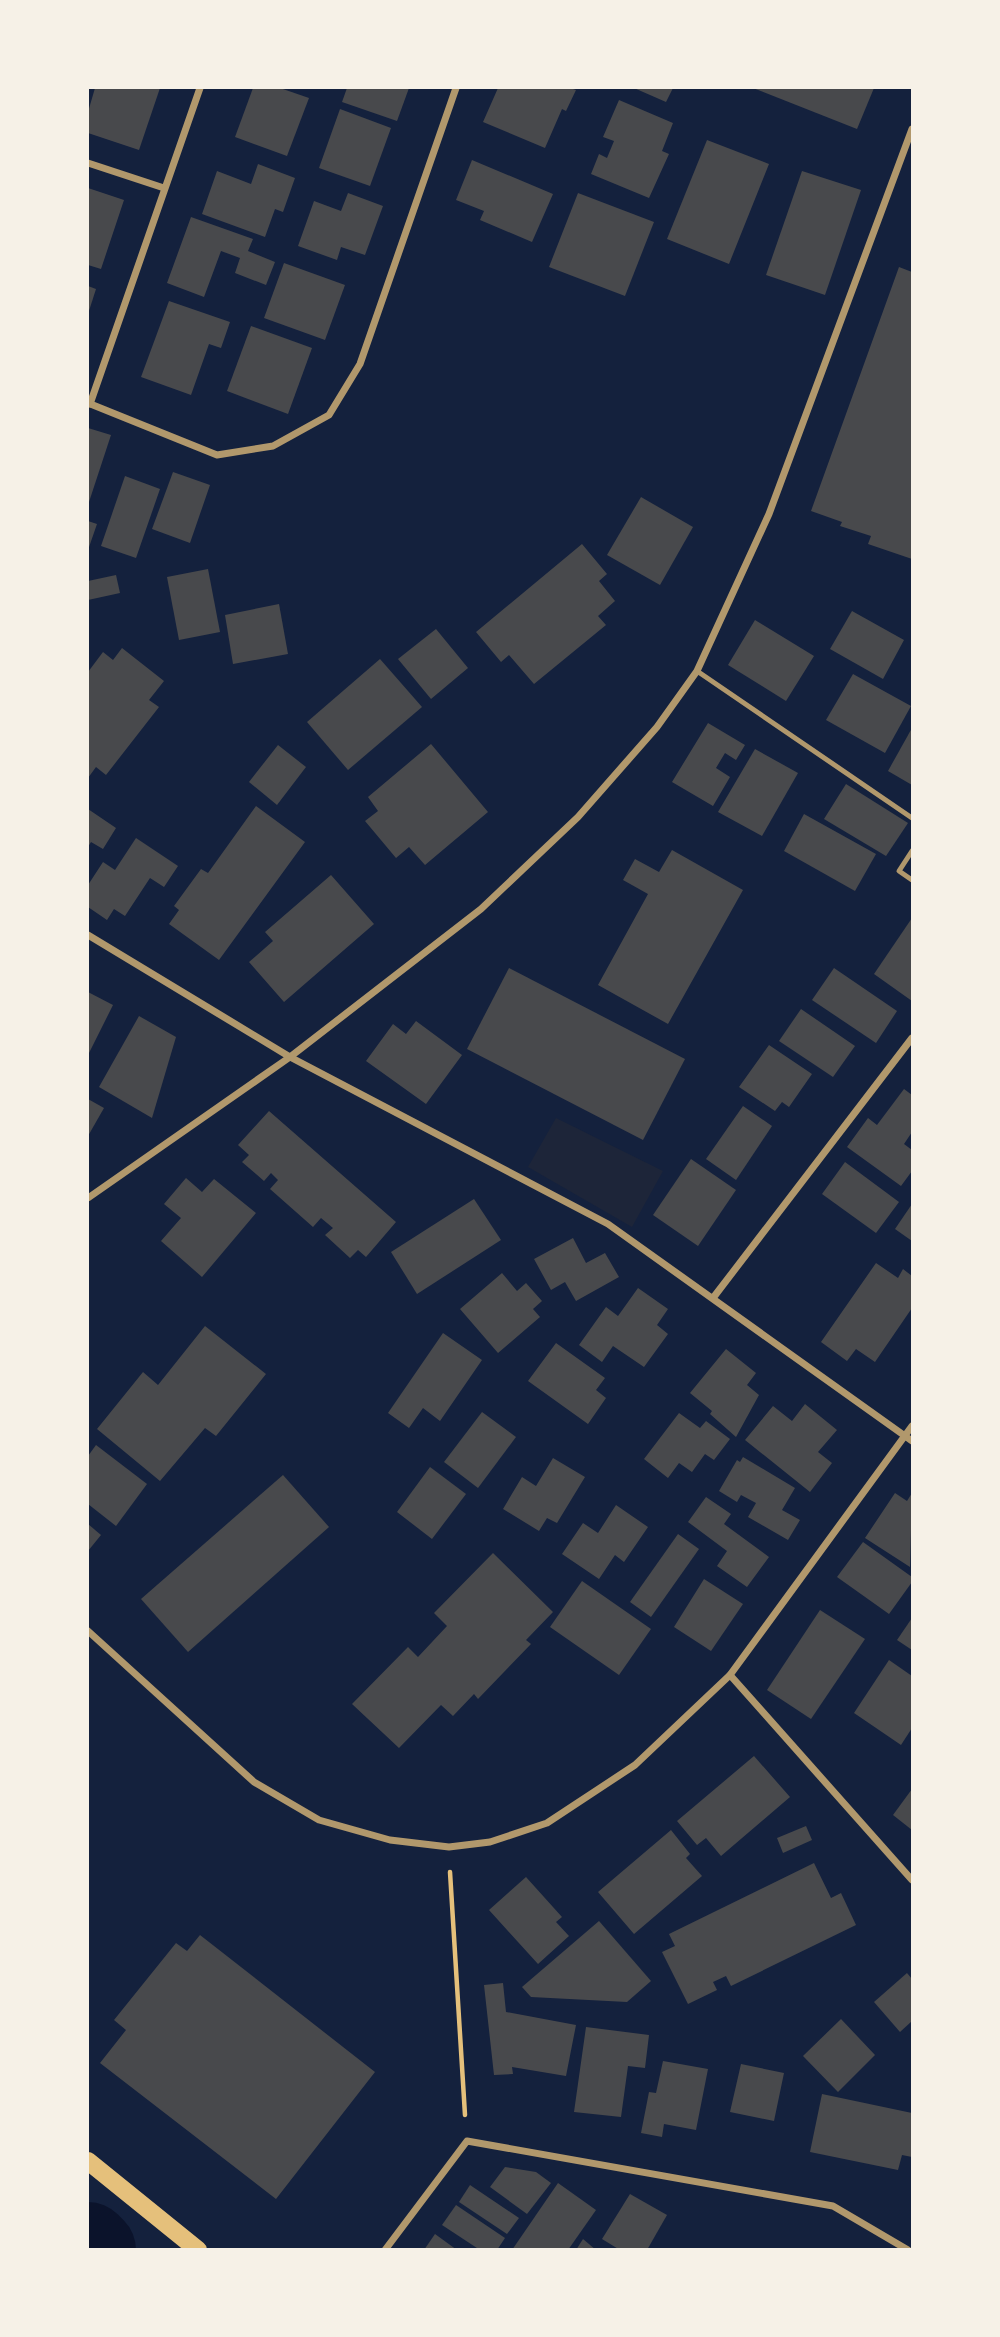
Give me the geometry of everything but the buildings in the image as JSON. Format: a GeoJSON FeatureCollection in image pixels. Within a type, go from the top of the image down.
{"type":"FeatureCollection","features":[{"type":"Feature","properties":{"kind":"main road"},"geometry":{"type":"LineString","coordinates":[[88,2161],[198,2249]]}},
{"type":"Feature","properties":{"kind":"street"},"geometry":{"type":"LineString","coordinates":[[200,88],[89,403],[217,455],[274,446],[329,415],[360,363],[456,88]]}},
{"type":"Feature","properties":{"kind":"street"},"geometry":{"type":"LineString","coordinates":[[88,1198],[290,1057],[481,909],[578,817],[657,727],[697,671],[769,514],[912,129]]}},
{"type":"Feature","properties":{"kind":"street"},"geometry":{"type":"LineString","coordinates":[[88,163],[164,188]]}},
{"type":"Feature","properties":{"kind":"street"},"geometry":{"type":"LineString","coordinates":[[88,935],[290,1057],[608,1224],[912,1441]]}},
{"type":"Feature","properties":{"kind":"street"},"geometry":{"type":"LineString","coordinates":[[713,1298],[912,1038]]}},
{"type":"Feature","properties":{"kind":"street"},"geometry":{"type":"LineString","coordinates":[[88,1631],[254,1782],[319,1820],[390,1840],[449,1847],[490,1842],[547,1823],[635,1765],[730,1675],[912,1426]]}},
{"type":"Feature","properties":{"kind":"street"},"geometry":{"type":"LineString","coordinates":[[730,1675],[912,1880]]}},
{"type":"Feature","properties":{"kind":"street"},"geometry":{"type":"LineString","coordinates":[[385,2249],[467,2141],[833,2206],[908,2249]]}},
{"type":"Feature","properties":{"kind":"lane"},"geometry":{"type":"LineString","coordinates":[[697,671],[912,818]]}},
{"type":"Feature","properties":{"kind":"lane"},"geometry":{"type":"LineString","coordinates":[[912,851],[899,871],[912,880]]}},
{"type":"Feature","properties":{"kind":"path"},"geometry":{"type":"LineString","coordinates":[[449,1847],[467,2141]]}},
{"type":"Feature","properties":{"kind":"shaded area"},"geometry":{"type":"Polygon","coordinates":[[[556,1118],[663,1171],[632,1227],[528,1167],[556,1118]]]}},
{"type":"Feature","properties":{"kind":"waterway"},"geometry":{"type":"LineString","coordinates":[[88,2244],[94,2250]]}}]}
